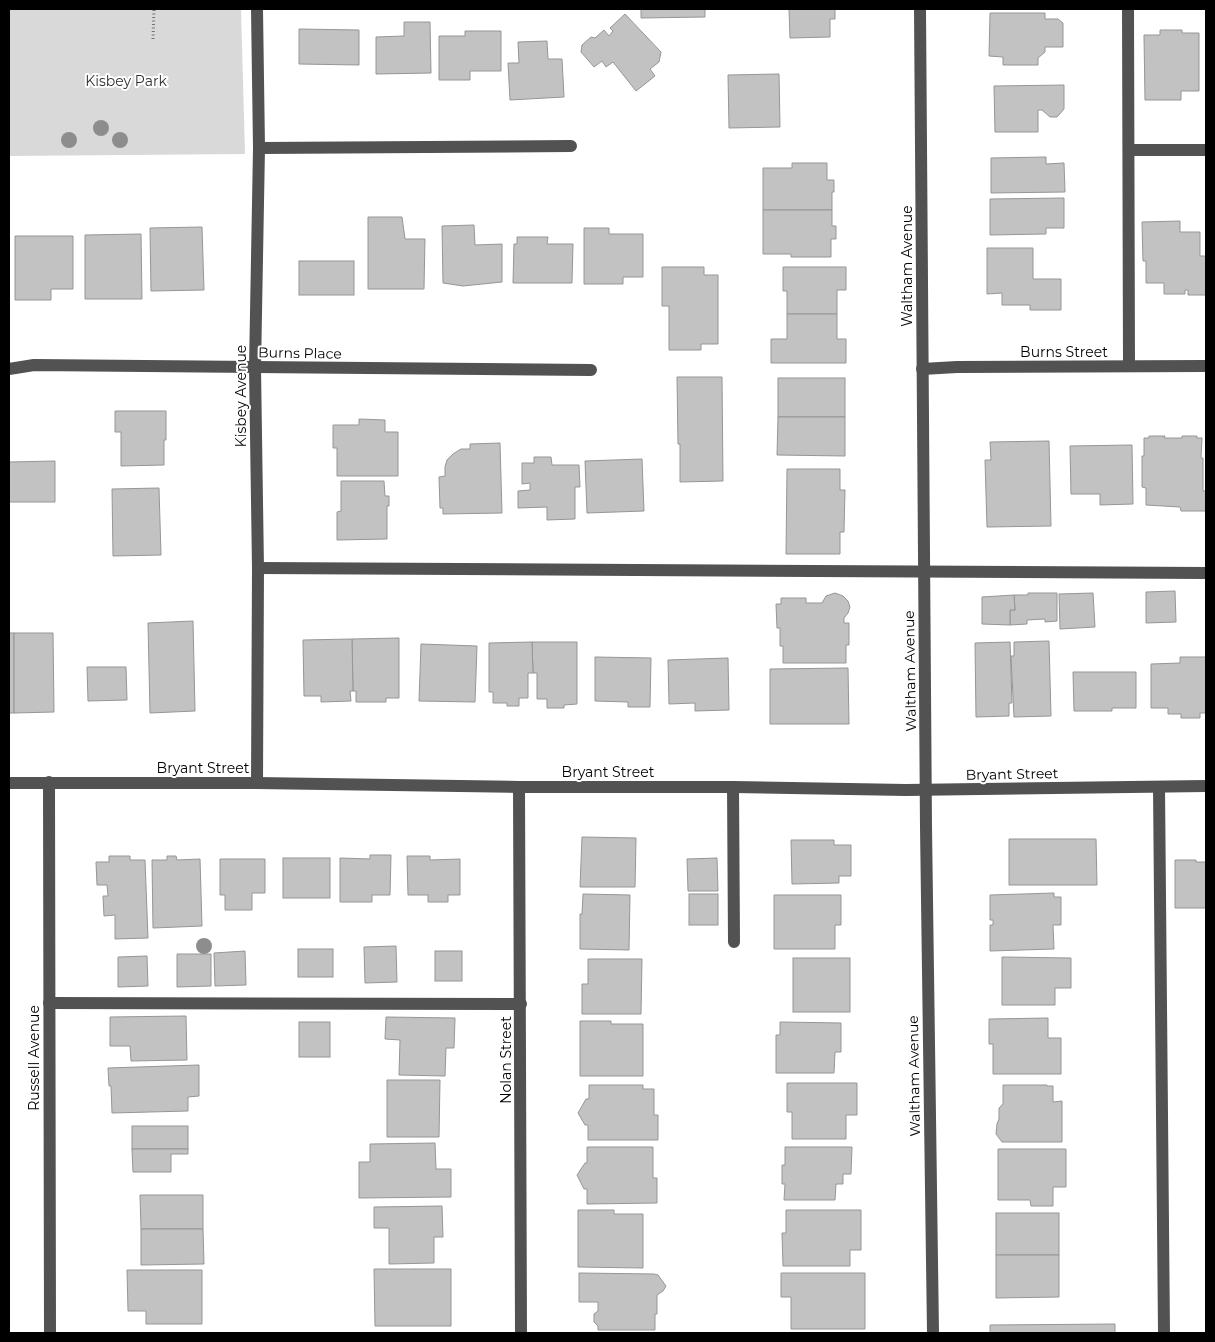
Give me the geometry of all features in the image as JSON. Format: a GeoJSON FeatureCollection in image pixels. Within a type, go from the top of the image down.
{"type":"FeatureCollection","features":[{"type":"Feature","properties":{"kind":"street","name":"Kisbey Avenue"},"geometry":{"type":"LineString","coordinates":[[257,9],[259,148],[256,368],[258,568],[257,783]]}},
{"type":"Feature","properties":{"kind":"street","name":"Waltham Avenue"},"geometry":{"type":"LineString","coordinates":[[920,9],[932,1333]]}},
{"type":"Feature","properties":{"kind":"street"},"geometry":{"type":"LineString","coordinates":[[1128,9],[1130,150],[1129,366]]}},
{"type":"Feature","properties":{"kind":"street"},"geometry":{"type":"LineString","coordinates":[[259,148],[571,146]]}},
{"type":"Feature","properties":{"kind":"street"},"geometry":{"type":"LineString","coordinates":[[1130,150],[1206,150]]}},
{"type":"Feature","properties":{"kind":"street","name":"Burns Place"},"geometry":{"type":"LineString","coordinates":[[9,369],[34,365],[591,370]]}},
{"type":"Feature","properties":{"kind":"street","name":"Burns Street"},"geometry":{"type":"LineString","coordinates":[[922,369],[957,367],[1206,366]]}},
{"type":"Feature","properties":{"kind":"street"},"geometry":{"type":"LineString","coordinates":[[258,568],[1206,573]]}},
{"type":"Feature","properties":{"kind":"street","name":"Russell Avenue"},"geometry":{"type":"LineString","coordinates":[[49,782],[50,1333]]}},
{"type":"Feature","properties":{"kind":"street","name":"Bryant Street"},"geometry":{"type":"LineString","coordinates":[[9,783],[257,783],[927,790],[1206,786]]}},
{"type":"Feature","properties":{"kind":"street","name":"Nolan Street"},"geometry":{"type":"LineString","coordinates":[[519,787],[521,1333]]}},
{"type":"Feature","properties":{"kind":"street"},"geometry":{"type":"LineString","coordinates":[[733,787],[734,942]]}},
{"type":"Feature","properties":{"kind":"street"},"geometry":{"type":"LineString","coordinates":[[1159,787],[1164,1333]]}},
{"type":"Feature","properties":{"kind":"street"},"geometry":{"type":"LineString","coordinates":[[49,1003],[520,1004]]}},
{"type":"Feature","properties":{"kind":"path"},"geometry":{"type":"LineString","coordinates":[[153,39],[154,9]]}},
{"type":"Feature","properties":{"kind":"green space","name":"Kisbey Park"},"geometry":{"type":"Polygon","coordinates":[[[9,9],[241,9],[245,154],[9,156],[9,9]]]}},
{"type":"Feature","properties":{"kind":"building"},"geometry":{"type":"Polygon","coordinates":[[[641,9],[705,9],[705,17],[641,18],[641,9]]]}},
{"type":"Feature","properties":{"kind":"building"},"geometry":{"type":"Polygon","coordinates":[[[789,9],[835,9],[835,19],[830,19],[830,37],[790,38],[789,9]]]}},
{"type":"Feature","properties":{"kind":"building"},"geometry":{"type":"Polygon","coordinates":[[[990,13],[1045,13],[1045,19],[1058,19],[1063,23],[1063,47],[1045,47],[1045,52],[1038,58],[1038,65],[1003,65],[1003,57],[989,56],[990,13]]]}},
{"type":"Feature","properties":{"kind":"building"},"geometry":{"type":"Polygon","coordinates":[[[625,14],[661,52],[659,62],[650,69],[655,76],[636,91],[613,62],[606,67],[602,61],[594,67],[581,52],[582,45],[591,37],[595,38],[604,30],[609,36],[613,31],[610,28],[625,14]]]}},
{"type":"Feature","properties":{"kind":"building"},"geometry":{"type":"Polygon","coordinates":[[[404,22],[430,22],[431,73],[376,74],[376,37],[404,36],[404,22]]]}},
{"type":"Feature","properties":{"kind":"building"},"geometry":{"type":"Polygon","coordinates":[[[299,29],[359,30],[359,65],[299,64],[299,29]]]}},
{"type":"Feature","properties":{"kind":"building"},"geometry":{"type":"Polygon","coordinates":[[[1160,30],[1182,30],[1182,33],[1199,33],[1199,91],[1181,91],[1181,100],[1145,100],[1144,35],[1160,35],[1160,30]]]}},
{"type":"Feature","properties":{"kind":"building"},"geometry":{"type":"Polygon","coordinates":[[[465,31],[501,31],[501,71],[470,71],[470,80],[439,80],[439,36],[465,36],[465,31]]]}},
{"type":"Feature","properties":{"kind":"building"},"geometry":{"type":"Polygon","coordinates":[[[547,41],[548,59],[562,59],[564,97],[510,100],[508,63],[519,63],[518,42],[547,41]]]}},
{"type":"Feature","properties":{"kind":"building"},"geometry":{"type":"Polygon","coordinates":[[[779,74],[780,127],[729,128],[728,75],[779,74]]]}},
{"type":"Feature","properties":{"kind":"building"},"geometry":{"type":"Polygon","coordinates":[[[1064,85],[1064,109],[1057,117],[1050,117],[1042,110],[1038,110],[1038,132],[995,132],[994,86],[1064,85]]]}},
{"type":"Feature","properties":{"kind":"building"},"geometry":{"type":"Polygon","coordinates":[[[1046,157],[1046,164],[1064,163],[1065,192],[991,193],[991,158],[1046,157]]]}},
{"type":"Feature","properties":{"kind":"building"},"geometry":{"type":"Polygon","coordinates":[[[792,163],[827,163],[827,180],[834,180],[832,210],[763,210],[763,168],[792,168],[792,163]]]}},
{"type":"Feature","properties":{"kind":"building"},"geometry":{"type":"Polygon","coordinates":[[[1064,198],[1064,228],[1046,228],[1046,234],[990,235],[990,199],[1064,198]]]}},
{"type":"Feature","properties":{"kind":"building"},"geometry":{"type":"Polygon","coordinates":[[[763,210],[832,210],[832,226],[836,226],[836,239],[831,239],[831,257],[791,257],[791,254],[763,254],[763,210]]]}},
{"type":"Feature","properties":{"kind":"building"},"geometry":{"type":"Polygon","coordinates":[[[368,217],[402,217],[405,239],[425,239],[424,289],[368,289],[368,217]]]}},
{"type":"Feature","properties":{"kind":"building"},"geometry":{"type":"Polygon","coordinates":[[[1180,221],[1180,232],[1200,232],[1200,256],[1206,256],[1206,295],[1188,295],[1188,290],[1185,290],[1185,294],[1164,294],[1164,283],[1146,283],[1146,261],[1143,261],[1142,222],[1180,221]]]}},
{"type":"Feature","properties":{"kind":"building"},"geometry":{"type":"Polygon","coordinates":[[[474,225],[475,245],[502,244],[502,282],[463,286],[443,283],[442,226],[474,225]]]}},
{"type":"Feature","properties":{"kind":"building"},"geometry":{"type":"Polygon","coordinates":[[[202,227],[204,290],[151,291],[150,228],[202,227]]]}},
{"type":"Feature","properties":{"kind":"building"},"geometry":{"type":"Polygon","coordinates":[[[584,228],[609,228],[609,234],[643,234],[643,277],[623,277],[623,284],[584,284],[584,228]]]}},
{"type":"Feature","properties":{"kind":"building"},"geometry":{"type":"Polygon","coordinates":[[[141,234],[142,299],[85,299],[85,235],[141,234]]]}},
{"type":"Feature","properties":{"kind":"building"},"geometry":{"type":"Polygon","coordinates":[[[15,236],[73,236],[73,289],[51,289],[51,300],[15,300],[15,236]]]}},
{"type":"Feature","properties":{"kind":"building"},"geometry":{"type":"Polygon","coordinates":[[[517,237],[548,237],[547,244],[573,244],[572,283],[513,283],[514,244],[517,244],[517,237]]]}},
{"type":"Feature","properties":{"kind":"building"},"geometry":{"type":"Polygon","coordinates":[[[987,248],[1033,248],[1033,279],[1061,279],[1061,310],[1030,310],[1030,305],[1002,305],[1002,293],[987,294],[987,248]]]}},
{"type":"Feature","properties":{"kind":"building"},"geometry":{"type":"Polygon","coordinates":[[[299,261],[354,261],[354,295],[299,295],[299,261]]]}},
{"type":"Feature","properties":{"kind":"building"},"geometry":{"type":"Polygon","coordinates":[[[662,267],[704,267],[704,275],[718,275],[718,344],[701,344],[701,350],[669,350],[669,306],[662,306],[662,267]]]}},
{"type":"Feature","properties":{"kind":"building"},"geometry":{"type":"Polygon","coordinates":[[[783,267],[846,267],[846,290],[837,290],[837,314],[787,314],[787,291],[783,291],[783,267]]]}},
{"type":"Feature","properties":{"kind":"building"},"geometry":{"type":"Polygon","coordinates":[[[787,314],[837,314],[837,339],[846,339],[846,363],[771,363],[771,339],[787,339],[787,314]]]}},
{"type":"Feature","properties":{"kind":"building"},"geometry":{"type":"Polygon","coordinates":[[[677,377],[722,377],[723,481],[680,482],[677,377]]]}},
{"type":"Feature","properties":{"kind":"building"},"geometry":{"type":"Polygon","coordinates":[[[778,378],[845,378],[845,417],[778,417],[778,378]]]}},
{"type":"Feature","properties":{"kind":"building"},"geometry":{"type":"Polygon","coordinates":[[[115,411],[166,411],[164,465],[121,466],[121,432],[115,432],[115,411]]]}},
{"type":"Feature","properties":{"kind":"building"},"geometry":{"type":"Polygon","coordinates":[[[778,417],[845,417],[845,456],[777,455],[778,417]]]}},
{"type":"Feature","properties":{"kind":"building"},"geometry":{"type":"Polygon","coordinates":[[[359,419],[385,420],[385,432],[398,432],[398,476],[337,476],[337,448],[333,448],[333,425],[359,425],[359,419]]]}},
{"type":"Feature","properties":{"kind":"building"},"geometry":{"type":"Polygon","coordinates":[[[1149,436],[1182,438],[1182,436],[1197,436],[1197,438],[1202,438],[1201,458],[1203,458],[1203,491],[1206,491],[1206,511],[1181,511],[1180,507],[1146,505],[1146,488],[1142,487],[1142,456],[1144,456],[1144,438],[1149,438],[1149,436]]]}},
{"type":"Feature","properties":{"kind":"building"},"geometry":{"type":"Polygon","coordinates":[[[1049,441],[1051,526],[987,527],[985,460],[991,460],[990,442],[1049,441]]]}},
{"type":"Feature","properties":{"kind":"building"},"geometry":{"type":"Polygon","coordinates":[[[500,443],[502,513],[443,514],[443,508],[440,508],[439,477],[445,476],[447,460],[461,449],[470,449],[470,444],[500,443]]]}},
{"type":"Feature","properties":{"kind":"building"},"geometry":{"type":"Polygon","coordinates":[[[1132,445],[1133,504],[1100,505],[1100,494],[1071,494],[1070,446],[1132,445]]]}},
{"type":"Feature","properties":{"kind":"building"},"geometry":{"type":"Polygon","coordinates":[[[534,457],[551,457],[552,465],[579,465],[580,487],[575,487],[575,519],[547,520],[547,507],[518,508],[518,491],[530,490],[530,483],[522,484],[522,463],[534,463],[534,457]]]}},
{"type":"Feature","properties":{"kind":"building"},"geometry":{"type":"Polygon","coordinates":[[[642,459],[644,511],[587,513],[585,461],[642,459]]]}},
{"type":"Feature","properties":{"kind":"building"},"geometry":{"type":"Polygon","coordinates":[[[55,461],[55,502],[9,502],[9,462],[55,461]]]}},
{"type":"Feature","properties":{"kind":"building"},"geometry":{"type":"Polygon","coordinates":[[[787,469],[840,469],[840,490],[845,490],[844,532],[840,532],[840,554],[786,554],[787,469]]]}},
{"type":"Feature","properties":{"kind":"building"},"geometry":{"type":"Polygon","coordinates":[[[341,481],[384,481],[385,496],[389,496],[389,506],[387,506],[387,539],[337,540],[337,512],[341,511],[341,481]]]}},
{"type":"Feature","properties":{"kind":"building"},"geometry":{"type":"Polygon","coordinates":[[[159,488],[161,555],[113,556],[112,489],[159,488]]]}},
{"type":"Feature","properties":{"kind":"building"},"geometry":{"type":"Polygon","coordinates":[[[1175,591],[1176,622],[1146,623],[1146,592],[1175,591]]]}},
{"type":"Feature","properties":{"kind":"building"},"geometry":{"type":"Polygon","coordinates":[[[835,593],[843,596],[848,601],[850,607],[844,618],[844,623],[849,623],[849,645],[846,645],[846,663],[783,663],[783,646],[780,646],[780,628],[777,628],[776,604],[781,604],[781,598],[806,598],[806,603],[822,603],[826,596],[835,593]]]}},
{"type":"Feature","properties":{"kind":"building"},"geometry":{"type":"Polygon","coordinates":[[[1028,593],[1057,593],[1057,621],[1045,622],[1045,619],[1027,620],[1027,624],[1010,625],[1010,610],[1015,610],[1014,595],[1028,595],[1028,593]]]}},
{"type":"Feature","properties":{"kind":"building"},"geometry":{"type":"Polygon","coordinates":[[[1093,593],[1095,627],[1060,629],[1059,594],[1093,593]]]}},
{"type":"Feature","properties":{"kind":"building"},"geometry":{"type":"Polygon","coordinates":[[[1014,595],[1015,610],[1010,610],[1010,625],[982,624],[982,597],[1014,595]]]}},
{"type":"Feature","properties":{"kind":"building"},"geometry":{"type":"Polygon","coordinates":[[[193,621],[195,711],[150,713],[148,623],[193,621]]]}},
{"type":"Feature","properties":{"kind":"building"},"geometry":{"type":"Polygon","coordinates":[[[9,633],[14,633],[14,713],[9,713],[9,633]]]}},
{"type":"Feature","properties":{"kind":"building"},"geometry":{"type":"Polygon","coordinates":[[[14,633],[53,633],[54,712],[14,713],[14,633]]]}},
{"type":"Feature","properties":{"kind":"building"},"geometry":{"type":"Polygon","coordinates":[[[399,638],[399,698],[386,698],[386,702],[356,702],[356,691],[353,691],[352,639],[399,638]]]}},
{"type":"Feature","properties":{"kind":"building"},"geometry":{"type":"Polygon","coordinates":[[[352,639],[353,691],[350,691],[351,701],[321,702],[321,696],[304,696],[303,640],[352,639]]]}},
{"type":"Feature","properties":{"kind":"building"},"geometry":{"type":"Polygon","coordinates":[[[1049,641],[1051,716],[1014,717],[1011,656],[1014,656],[1014,642],[1049,641]]]}},
{"type":"Feature","properties":{"kind":"building"},"geometry":{"type":"Polygon","coordinates":[[[532,642],[577,642],[577,704],[564,705],[564,708],[547,708],[547,699],[537,699],[537,673],[533,673],[532,642]]]}},
{"type":"Feature","properties":{"kind":"building"},"geometry":{"type":"Polygon","coordinates":[[[532,642],[533,673],[528,673],[528,698],[519,698],[519,706],[507,706],[507,703],[493,703],[493,692],[489,692],[489,643],[532,642]]]}},
{"type":"Feature","properties":{"kind":"building"},"geometry":{"type":"Polygon","coordinates":[[[1010,642],[1012,703],[1009,703],[1009,716],[976,717],[975,643],[1010,642]]]}},
{"type":"Feature","properties":{"kind":"building"},"geometry":{"type":"Polygon","coordinates":[[[421,644],[477,646],[475,702],[419,701],[421,644]]]}},
{"type":"Feature","properties":{"kind":"building"},"geometry":{"type":"Polygon","coordinates":[[[595,657],[651,658],[650,707],[628,707],[628,702],[595,701],[595,657]]]}},
{"type":"Feature","properties":{"kind":"building"},"geometry":{"type":"Polygon","coordinates":[[[1180,657],[1206,657],[1206,713],[1200,713],[1200,718],[1181,718],[1181,714],[1168,714],[1168,708],[1151,708],[1151,664],[1180,663],[1180,657]]]}},
{"type":"Feature","properties":{"kind":"building"},"geometry":{"type":"Polygon","coordinates":[[[728,658],[729,710],[695,711],[695,703],[669,704],[668,660],[728,658]]]}},
{"type":"Feature","properties":{"kind":"building"},"geometry":{"type":"Polygon","coordinates":[[[87,667],[126,667],[127,700],[88,701],[87,667]]]}},
{"type":"Feature","properties":{"kind":"building"},"geometry":{"type":"Polygon","coordinates":[[[848,668],[849,724],[770,724],[770,669],[848,668]]]}},
{"type":"Feature","properties":{"kind":"building"},"geometry":{"type":"Polygon","coordinates":[[[1073,672],[1136,672],[1136,708],[1112,708],[1112,711],[1074,711],[1073,672]]]}},
{"type":"Feature","properties":{"kind":"building"},"geometry":{"type":"Polygon","coordinates":[[[582,837],[636,838],[635,887],[580,887],[582,837]]]}},
{"type":"Feature","properties":{"kind":"building"},"geometry":{"type":"Polygon","coordinates":[[[1009,839],[1096,839],[1097,885],[1009,885],[1009,839]]]}},
{"type":"Feature","properties":{"kind":"building"},"geometry":{"type":"Polygon","coordinates":[[[791,840],[834,840],[834,845],[851,845],[851,876],[839,876],[839,883],[792,884],[791,840]]]}},
{"type":"Feature","properties":{"kind":"building"},"geometry":{"type":"Polygon","coordinates":[[[370,855],[391,855],[390,895],[372,895],[372,902],[340,902],[340,858],[370,859],[370,855]]]}},
{"type":"Feature","properties":{"kind":"building"},"geometry":{"type":"Polygon","coordinates":[[[109,856],[130,856],[130,860],[145,860],[148,938],[115,939],[115,915],[104,916],[103,896],[108,896],[107,885],[97,885],[96,862],[109,862],[109,856]]]}},
{"type":"Feature","properties":{"kind":"building"},"geometry":{"type":"Polygon","coordinates":[[[167,856],[176,856],[177,860],[200,859],[202,926],[153,928],[152,860],[167,860],[167,856]]]}},
{"type":"Feature","properties":{"kind":"building"},"geometry":{"type":"Polygon","coordinates":[[[407,856],[430,856],[430,860],[460,859],[460,895],[448,895],[448,902],[428,902],[428,895],[408,895],[407,856]]]}},
{"type":"Feature","properties":{"kind":"building"},"geometry":{"type":"Polygon","coordinates":[[[283,858],[330,858],[330,898],[283,898],[283,858]]]}},
{"type":"Feature","properties":{"kind":"building"},"geometry":{"type":"Polygon","coordinates":[[[717,858],[718,891],[688,891],[687,859],[717,858]]]}},
{"type":"Feature","properties":{"kind":"building"},"geometry":{"type":"Polygon","coordinates":[[[220,859],[265,859],[265,893],[252,893],[252,910],[225,910],[225,895],[220,895],[220,859]]]}},
{"type":"Feature","properties":{"kind":"building"},"geometry":{"type":"Polygon","coordinates":[[[1175,860],[1206,862],[1206,908],[1175,908],[1175,860]]]}},
{"type":"Feature","properties":{"kind":"building"},"geometry":{"type":"Polygon","coordinates":[[[1054,893],[1054,897],[1061,897],[1061,925],[1053,925],[1054,949],[990,951],[990,925],[993,925],[993,920],[990,920],[990,895],[1054,893]]]}},
{"type":"Feature","properties":{"kind":"building"},"geometry":{"type":"Polygon","coordinates":[[[583,894],[630,895],[629,950],[580,949],[580,914],[582,914],[583,894]]]}},
{"type":"Feature","properties":{"kind":"building"},"geometry":{"type":"Polygon","coordinates":[[[689,894],[718,894],[718,925],[689,925],[689,894]]]}},
{"type":"Feature","properties":{"kind":"building"},"geometry":{"type":"Polygon","coordinates":[[[774,895],[841,895],[841,925],[835,925],[835,949],[774,949],[774,895]]]}},
{"type":"Feature","properties":{"kind":"building"},"geometry":{"type":"Polygon","coordinates":[[[396,946],[397,982],[365,983],[364,947],[396,946]]]}},
{"type":"Feature","properties":{"kind":"building"},"geometry":{"type":"Polygon","coordinates":[[[298,949],[333,949],[333,977],[298,977],[298,949]]]}},
{"type":"Feature","properties":{"kind":"building"},"geometry":{"type":"Polygon","coordinates":[[[245,951],[246,985],[215,986],[214,953],[245,951]]]}},
{"type":"Feature","properties":{"kind":"building"},"geometry":{"type":"Polygon","coordinates":[[[435,951],[462,951],[462,981],[435,981],[435,951]]]}},
{"type":"Feature","properties":{"kind":"building"},"geometry":{"type":"Polygon","coordinates":[[[177,954],[211,954],[211,986],[177,987],[177,954]]]}},
{"type":"Feature","properties":{"kind":"building"},"geometry":{"type":"Polygon","coordinates":[[[147,956],[148,986],[118,987],[118,957],[147,956]]]}},
{"type":"Feature","properties":{"kind":"building"},"geometry":{"type":"Polygon","coordinates":[[[1002,957],[1071,958],[1071,988],[1055,988],[1055,1005],[1002,1005],[1002,957]]]}},
{"type":"Feature","properties":{"kind":"building"},"geometry":{"type":"Polygon","coordinates":[[[793,958],[850,958],[850,1012],[793,1012],[793,958]]]}},
{"type":"Feature","properties":{"kind":"building"},"geometry":{"type":"Polygon","coordinates":[[[588,959],[642,959],[641,1014],[582,1014],[582,984],[588,984],[588,959]]]}},
{"type":"Feature","properties":{"kind":"building"},"geometry":{"type":"Polygon","coordinates":[[[186,1016],[187,1060],[131,1061],[130,1046],[110,1046],[110,1017],[186,1016]]]}},
{"type":"Feature","properties":{"kind":"building"},"geometry":{"type":"Polygon","coordinates":[[[386,1017],[455,1018],[454,1048],[446,1048],[445,1076],[399,1075],[400,1040],[385,1039],[386,1017]]]}},
{"type":"Feature","properties":{"kind":"building"},"geometry":{"type":"Polygon","coordinates":[[[1048,1018],[1048,1038],[1061,1038],[1061,1074],[993,1074],[993,1044],[989,1044],[989,1019],[1048,1018]]]}},
{"type":"Feature","properties":{"kind":"building"},"geometry":{"type":"Polygon","coordinates":[[[580,1021],[611,1021],[611,1024],[643,1024],[643,1076],[580,1076],[580,1021]]]}},
{"type":"Feature","properties":{"kind":"building"},"geometry":{"type":"Polygon","coordinates":[[[299,1022],[330,1022],[330,1057],[299,1057],[299,1022]]]}},
{"type":"Feature","properties":{"kind":"building"},"geometry":{"type":"Polygon","coordinates":[[[780,1022],[841,1023],[841,1052],[835,1052],[834,1073],[776,1073],[776,1035],[780,1035],[780,1022]]]}},
{"type":"Feature","properties":{"kind":"building"},"geometry":{"type":"Polygon","coordinates":[[[199,1065],[199,1096],[188,1097],[188,1111],[112,1113],[108,1068],[199,1065]]]}},
{"type":"Feature","properties":{"kind":"building"},"geometry":{"type":"Polygon","coordinates":[[[387,1080],[440,1080],[439,1137],[387,1137],[387,1080]]]}},
{"type":"Feature","properties":{"kind":"building"},"geometry":{"type":"Polygon","coordinates":[[[787,1083],[857,1083],[857,1115],[846,1115],[846,1139],[792,1139],[792,1112],[787,1112],[787,1083]]]}},
{"type":"Feature","properties":{"kind":"building"},"geometry":{"type":"Polygon","coordinates":[[[589,1085],[643,1085],[643,1089],[654,1089],[654,1115],[658,1115],[658,1140],[588,1140],[588,1125],[585,1125],[578,1113],[586,1099],[589,1099],[589,1085]]]}},
{"type":"Feature","properties":{"kind":"building"},"geometry":{"type":"Polygon","coordinates":[[[1003,1085],[1053,1086],[1053,1102],[1062,1101],[1062,1142],[1002,1142],[996,1134],[999,1108],[1003,1104],[1003,1085]]]}},
{"type":"Feature","properties":{"kind":"building"},"geometry":{"type":"Polygon","coordinates":[[[132,1126],[188,1126],[188,1149],[132,1149],[132,1126]]]}},
{"type":"Feature","properties":{"kind":"building"},"geometry":{"type":"Polygon","coordinates":[[[435,1143],[436,1169],[451,1169],[451,1197],[359,1198],[359,1162],[370,1162],[370,1144],[435,1143]]]}},
{"type":"Feature","properties":{"kind":"building"},"geometry":{"type":"Polygon","coordinates":[[[587,1147],[653,1147],[653,1178],[657,1178],[657,1203],[587,1204],[587,1189],[584,1189],[577,1175],[585,1163],[587,1163],[587,1147]]]}},
{"type":"Feature","properties":{"kind":"building"},"geometry":{"type":"Polygon","coordinates":[[[785,1147],[852,1147],[851,1174],[843,1174],[843,1184],[836,1184],[835,1200],[784,1200],[785,1184],[782,1184],[782,1165],[785,1165],[785,1147]]]}},
{"type":"Feature","properties":{"kind":"building"},"geometry":{"type":"Polygon","coordinates":[[[132,1149],[188,1149],[188,1154],[171,1154],[171,1172],[133,1172],[132,1149]]]}},
{"type":"Feature","properties":{"kind":"building"},"geometry":{"type":"Polygon","coordinates":[[[998,1149],[1066,1149],[1066,1187],[1053,1187],[1053,1206],[1031,1206],[1030,1200],[998,1200],[998,1149]]]}},
{"type":"Feature","properties":{"kind":"building"},"geometry":{"type":"Polygon","coordinates":[[[140,1195],[203,1195],[203,1229],[141,1229],[140,1195]]]}},
{"type":"Feature","properties":{"kind":"building"},"geometry":{"type":"Polygon","coordinates":[[[442,1206],[443,1237],[434,1237],[434,1263],[389,1264],[389,1228],[374,1228],[374,1207],[442,1206]]]}},
{"type":"Feature","properties":{"kind":"building"},"geometry":{"type":"Polygon","coordinates":[[[578,1210],[614,1210],[614,1214],[643,1214],[643,1268],[578,1267],[578,1210]]]}},
{"type":"Feature","properties":{"kind":"building"},"geometry":{"type":"Polygon","coordinates":[[[786,1210],[861,1210],[861,1250],[850,1250],[850,1266],[783,1266],[782,1233],[786,1233],[786,1210]]]}},
{"type":"Feature","properties":{"kind":"building"},"geometry":{"type":"Polygon","coordinates":[[[996,1213],[1059,1213],[1059,1255],[996,1255],[996,1213]]]}},
{"type":"Feature","properties":{"kind":"building"},"geometry":{"type":"Polygon","coordinates":[[[141,1229],[203,1229],[204,1264],[141,1265],[141,1229]]]}},
{"type":"Feature","properties":{"kind":"building"},"geometry":{"type":"Polygon","coordinates":[[[996,1255],[1059,1255],[1059,1297],[996,1298],[996,1255]]]}},
{"type":"Feature","properties":{"kind":"building"},"geometry":{"type":"Polygon","coordinates":[[[374,1269],[451,1269],[451,1326],[375,1326],[374,1269]]]}},
{"type":"Feature","properties":{"kind":"building"},"geometry":{"type":"Polygon","coordinates":[[[127,1270],[202,1270],[202,1324],[146,1324],[146,1311],[128,1311],[127,1270]]]}},
{"type":"Feature","properties":{"kind":"building"},"geometry":{"type":"Polygon","coordinates":[[[579,1273],[658,1275],[666,1286],[657,1295],[655,1330],[598,1330],[598,1326],[594,1322],[594,1314],[598,1311],[598,1302],[579,1302],[579,1273]]]}},
{"type":"Feature","properties":{"kind":"building"},"geometry":{"type":"Polygon","coordinates":[[[781,1273],[865,1273],[865,1329],[791,1329],[791,1297],[781,1297],[781,1273]]]}},
{"type":"Feature","properties":{"kind":"building"},"geometry":{"type":"Polygon","coordinates":[[[1115,1324],[1115,1333],[990,1333],[990,1325],[1115,1324]]]}}]}
